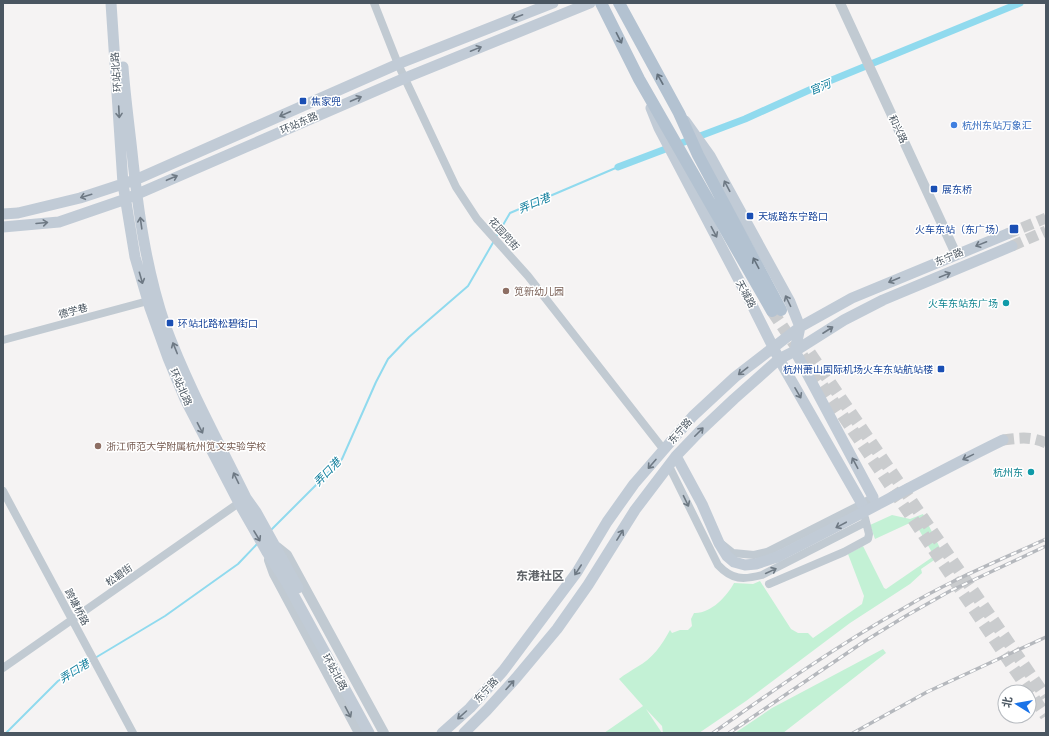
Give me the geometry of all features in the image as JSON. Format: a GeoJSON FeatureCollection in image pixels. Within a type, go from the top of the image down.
{"type":"FeatureCollection","features":[{"type":"Feature","properties":{"kind":"main road","name":"环站北路"},"geometry":{"type":"LineString","coordinates":[[111,3],[123,184],[135,257],[148,301],[168,358],[185,399],[376,733]]}},
{"type":"Feature","properties":{"kind":"main road","name":"环站北路"},"geometry":{"type":"LineString","coordinates":[[118,3],[135,180],[143,239],[152,280],[165,324],[184,373],[242,501]]}},
{"type":"Feature","properties":{"kind":"main road","name":"环站东路"},"geometry":{"type":"LineString","coordinates":[[3,214],[18,213],[80,198],[135,180],[398,64],[553,3]]}},
{"type":"Feature","properties":{"kind":"main road","name":"环站东路"},"geometry":{"type":"LineString","coordinates":[[3,227],[59,222],[126,199],[405,78],[590,3]]}},
{"type":"Feature","properties":{"kind":"main road","name":"天城路"},"geometry":{"type":"LineString","coordinates":[[601,3],[779,359],[862,504]]}},
{"type":"Feature","properties":{"kind":"main road","name":"天城路"},"geometry":{"type":"LineString","coordinates":[[618,3],[685,126],[790,302],[800,327]]}},
{"type":"Feature","properties":{"kind":"main road","name":"天城路"},"geometry":{"type":"LineString","coordinates":[[679,113],[697,136],[701,151],[776,310],[680,159]]}},
{"type":"Feature","properties":{"kind":"main road","name":"东宁路"},"geometry":{"type":"LineString","coordinates":[[442,733],[470,708],[503,671],[577,572],[607,522],[634,484],[693,416],[735,377],[800,327],[852,298],[1007,234]]}},
{"type":"Feature","properties":{"kind":"main road","name":"东宁路"},"geometry":{"type":"LineString","coordinates":[[464,733],[512,683],[557,630],[588,585],[635,510],[676,456],[734,399],[779,359],[795,351],[844,320],[883,300],[1012,246]]}},
{"type":"Feature","properties":{"kind":"main road"},"geometry":{"type":"LineString","coordinates":[[800,327],[795,351],[873,497]]}},
{"type":"Feature","properties":{"kind":"main road"},"geometry":{"type":"LineString","coordinates":[[676,456],[702,504],[727,556],[734,562],[745,565],[756,564],[777,557],[838,527],[944,469],[1003,440]]}},
{"type":"Feature","properties":{"kind":"main road","name":"环站北路"},"geometry":{"type":"LineString","coordinates":[[270,548],[287,583],[369,733]]}},
{"type":"Feature","properties":{"kind":"street","name":"花园兜街"},"geometry":{"type":"LineString","coordinates":[[374,3],[398,64],[456,187],[477,219],[528,276],[664,450]]}},
{"type":"Feature","properties":{"kind":"street","name":"和兴路"},"geometry":{"type":"LineString","coordinates":[[840,3],[956,254]]}},
{"type":"Feature","properties":{"kind":"street","name":"德学巷"},"geometry":{"type":"LineString","coordinates":[[3,340],[148,301]]}},
{"type":"Feature","properties":{"kind":"street"},"geometry":{"type":"LineString","coordinates":[[669,466],[718,565],[725,573],[736,577],[748,578],[762,575],[866,522]]}},
{"type":"Feature","properties":{"kind":"street","name":"跨塘桥路"},"geometry":{"type":"LineString","coordinates":[[3,491],[133,733]]}},
{"type":"Feature","properties":{"kind":"street"},"geometry":{"type":"LineString","coordinates":[[719,542],[733,553],[754,555],[767,552],[873,497]]}},
{"type":"Feature","properties":{"kind":"street","name":"松碧街"},"geometry":{"type":"LineString","coordinates":[[3,668],[242,501]]}},
{"type":"Feature","properties":{"kind":"street"},"geometry":{"type":"LineString","coordinates":[[769,584],[844,552],[868,539],[869,534],[862,504]]}},
{"type":"Feature","properties":{"kind":"street"},"geometry":{"type":"LineString","coordinates":[[270,548],[274,574],[359,733]]}},
{"type":"Feature","properties":{"kind":"street"},"geometry":{"type":"LineString","coordinates":[[270,548],[287,556],[384,733]]}},
{"type":"Feature","properties":{"kind":"green space"},"geometry":{"type":"Polygon","coordinates":[[[923,514],[943,554],[921,569],[922,573],[910,584],[850,623],[746,701],[699,733],[663,733],[662,726],[646,709],[662,733],[604,733],[643,706],[619,679],[652,656],[664,641],[670,630],[672,633],[680,630],[688,630],[692,626],[691,619],[694,613],[706,611],[718,603],[734,583],[753,584],[760,581],[791,629],[798,633],[808,633],[813,638],[862,604],[864,596],[848,554],[863,546],[884,588],[886,589],[934,556],[914,521],[875,539],[870,525],[892,515],[910,519],[923,514]]]}},
{"type":"Feature","properties":{"kind":"green space"},"geometry":{"type":"Polygon","coordinates":[[[883,649],[886,653],[783,733],[735,733],[772,708],[883,649]]]}},
{"type":"Feature","properties":{"kind":"waterway","name":"官河"},"geometry":{"type":"LineString","coordinates":[[618,167],[745,119],[827,82],[1020,3]]}},
{"type":"Feature","properties":{"kind":"waterway","name":"弄口港"},"geometry":{"type":"LineString","coordinates":[[496,237],[510,213],[618,167]]}},
{"type":"Feature","properties":{"kind":"waterway","name":"弄口港"},"geometry":{"type":"LineString","coordinates":[[271,530],[342,459],[376,382],[388,359],[409,337],[468,286],[494,241]]}},
{"type":"Feature","properties":{"kind":"waterway","name":"弄口港"},"geometry":{"type":"LineString","coordinates":[[95,658],[165,616],[238,564],[258,543]]}},
{"type":"Feature","properties":{"kind":"waterway","name":"弄口港"},"geometry":{"type":"LineString","coordinates":[[6,733],[58,681],[92,660]]}},
{"type":"Feature","properties":{"kind":"tunnel"},"geometry":{"type":"LineString","coordinates":[[1007,234],[1046,218]]}},
{"type":"Feature","properties":{"kind":"tunnel"},"geometry":{"type":"LineString","coordinates":[[1012,246],[1046,231]]}},
{"type":"Feature","properties":{"kind":"tunnel"},"geometry":{"type":"LineString","coordinates":[[772,311],[1046,716]]}},
{"type":"Feature","properties":{"kind":"tunnel"},"geometry":{"type":"LineString","coordinates":[[810,353],[1046,697]]}},
{"type":"Feature","properties":{"kind":"tunnel"},"geometry":{"type":"LineString","coordinates":[[1003,440],[1030,438],[1046,443]]}},
{"type":"Feature","properties":{"kind":"railway"},"geometry":{"type":"LineString","coordinates":[[713,733],[807,668],[879,622],[956,580],[1046,539]]}},
{"type":"Feature","properties":{"kind":"railway"},"geometry":{"type":"LineString","coordinates":[[729,733],[865,641],[904,617],[950,591],[1046,546]]}},
{"type":"Feature","properties":{"kind":"railway"},"geometry":{"type":"LineString","coordinates":[[853,733],[927,692],[1046,637]]}},
{"type":"Feature","properties":{"kind":"place","name":"焦家兜"},"geometry":{"type":"Point","coordinates":[303,101]}},
{"type":"Feature","properties":{"kind":"place","name":"杭州东站万象汇"},"geometry":{"type":"Point","coordinates":[954,125]}},
{"type":"Feature","properties":{"kind":"place","name":"展东桥"},"geometry":{"type":"Point","coordinates":[934,189]}},
{"type":"Feature","properties":{"kind":"place","name":"天城路东宁路口"},"geometry":{"type":"Point","coordinates":[750,216]}},
{"type":"Feature","properties":{"kind":"place","name":"火车东站（东广场）"},"geometry":{"type":"Point","coordinates":[1014,229]}},
{"type":"Feature","properties":{"kind":"place","name":"笕新幼儿园"},"geometry":{"type":"Point","coordinates":[506,291]}},
{"type":"Feature","properties":{"kind":"place","name":"火车东站东广场"},"geometry":{"type":"Point","coordinates":[1006,303]}},
{"type":"Feature","properties":{"kind":"place","name":"环站北路松碧街口"},"geometry":{"type":"Point","coordinates":[170,323]}},
{"type":"Feature","properties":{"kind":"place","name":"杭州萧山国际机场火车东站航站楼"},"geometry":{"type":"Point","coordinates":[941,369]}},
{"type":"Feature","properties":{"kind":"place","name":"浙江师范大学附属杭州笕文实验学校"},"geometry":{"type":"Point","coordinates":[98,446]}},
{"type":"Feature","properties":{"kind":"place","name":"杭州东"},"geometry":{"type":"Point","coordinates":[1031,472]}},
{"type":"Feature","properties":{"kind":"district","name":"东港社区"},"geometry":{"type":"Point","coordinates":[540,576]}}]}
